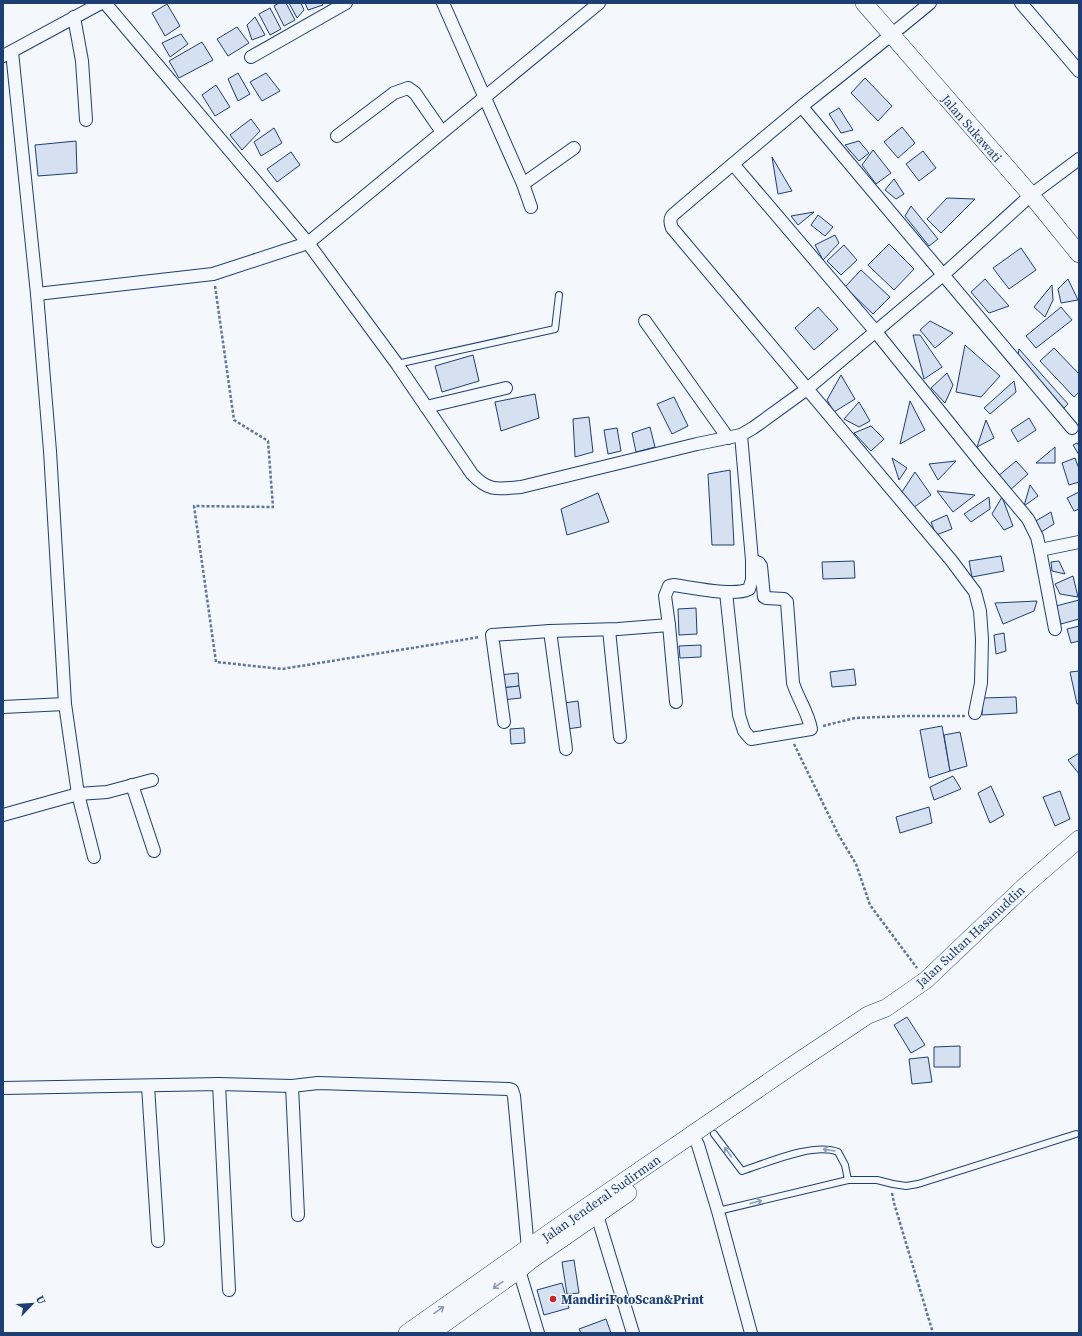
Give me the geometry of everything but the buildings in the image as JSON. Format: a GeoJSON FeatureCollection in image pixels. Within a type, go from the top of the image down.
{"type":"FeatureCollection","features":[{"type":"Feature","properties":{"kind":"main road","name":"Jalan Sukawati"},"geometry":{"type":"LineString","coordinates":[[864,3],[891,36],[1031,195],[1079,254]]}},
{"type":"Feature","properties":{"kind":"main road","name":"Jalan Sultan Hasanuddin"},"geometry":{"type":"LineString","coordinates":[[796,1063],[868,1015],[886,1008],[926,980],[1027,884],[1079,840]]}},
{"type":"Feature","properties":{"kind":"main road"},"geometry":{"type":"LineString","coordinates":[[431,1333],[526,1260],[597,1215],[695,1140],[714,1134],[874,1022],[886,1008]]}},
{"type":"Feature","properties":{"kind":"main road","name":"Jalan Jenderal Sudirman"},"geometry":{"type":"LineString","coordinates":[[407,1333],[526,1260],[695,1140],[796,1063]]}},
{"type":"Feature","properties":{"kind":"street"},"geometry":{"type":"LineString","coordinates":[[94,857],[78,794],[65,704],[50,451],[36,294],[8,54],[101,3]]}},
{"type":"Feature","properties":{"kind":"street"},"geometry":{"type":"LineString","coordinates":[[105,3],[308,242],[397,364],[472,474],[481,483],[496,489],[521,487],[697,444],[741,435],[807,389],[943,275],[1031,195],[1079,159]]}},
{"type":"Feature","properties":{"kind":"street"},"geometry":{"type":"LineString","coordinates":[[251,57],[346,3]]}},
{"type":"Feature","properties":{"kind":"street"},"geometry":{"type":"LineString","coordinates":[[443,3],[523,184],[531,207]]}},
{"type":"Feature","properties":{"kind":"street"},"geometry":{"type":"LineString","coordinates":[[36,294],[213,274],[308,242],[599,3]]}},
{"type":"Feature","properties":{"kind":"street"},"geometry":{"type":"LineString","coordinates":[[930,3],[891,36],[802,106],[674,214],[670,220],[670,225],[956,566],[975,592],[980,611],[982,639],[981,683],[975,713]]}},
{"type":"Feature","properties":{"kind":"street"},"geometry":{"type":"LineString","coordinates":[[1021,3],[1079,71]]}},
{"type":"Feature","properties":{"kind":"street"},"geometry":{"type":"LineString","coordinates":[[74,18],[82,61],[86,120]]}},
{"type":"Feature","properties":{"kind":"street"},"geometry":{"type":"LineString","coordinates":[[337,136],[394,93],[408,88],[415,93],[442,132]]}},
{"type":"Feature","properties":{"kind":"street"},"geometry":{"type":"LineString","coordinates":[[802,106],[1072,428]]}},
{"type":"Feature","properties":{"kind":"street"},"geometry":{"type":"LineString","coordinates":[[523,184],[574,148]]}},
{"type":"Feature","properties":{"kind":"street"},"geometry":{"type":"LineString","coordinates":[[733,164],[876,332],[1028,519],[1037,537],[1055,629]]}},
{"type":"Feature","properties":{"kind":"street"},"geometry":{"type":"LineString","coordinates":[[645,321],[728,438]]}},
{"type":"Feature","properties":{"kind":"street"},"geometry":{"type":"LineString","coordinates":[[426,407],[506,388]]}},
{"type":"Feature","properties":{"kind":"street"},"geometry":{"type":"LineString","coordinates":[[676,702],[665,596],[669,586],[673,585],[726,592],[740,592],[749,589],[752,580],[752,560],[741,435]]}},
{"type":"Feature","properties":{"kind":"street"},"geometry":{"type":"LineString","coordinates":[[1040,550],[1079,542]]}},
{"type":"Feature","properties":{"kind":"street"},"geometry":{"type":"LineString","coordinates":[[726,592],[739,715],[744,731],[751,739],[811,729],[808,717],[796,694],[793,683],[787,602],[784,599],[764,597],[761,566],[759,563],[752,560]]}},
{"type":"Feature","properties":{"kind":"street"},"geometry":{"type":"LineString","coordinates":[[504,722],[492,635],[550,631],[609,630],[669,625]]}},
{"type":"Feature","properties":{"kind":"street"},"geometry":{"type":"LineString","coordinates":[[609,630],[620,737]]}},
{"type":"Feature","properties":{"kind":"street"},"geometry":{"type":"LineString","coordinates":[[550,631],[566,749]]}},
{"type":"Feature","properties":{"kind":"street"},"geometry":{"type":"LineString","coordinates":[[3,707],[65,704]]}},
{"type":"Feature","properties":{"kind":"street"},"geometry":{"type":"LineString","coordinates":[[3,815],[78,794],[107,792],[152,780]]}},
{"type":"Feature","properties":{"kind":"street"},"geometry":{"type":"LineString","coordinates":[[132,785],[154,850]]}},
{"type":"Feature","properties":{"kind":"street"},"geometry":{"type":"LineString","coordinates":[[3,1088],[219,1084],[292,1086],[318,1083],[504,1088],[512,1090],[514,1096],[526,1260],[538,1333]]}},
{"type":"Feature","properties":{"kind":"street"},"geometry":{"type":"LineString","coordinates":[[219,1084],[229,1290]]}},
{"type":"Feature","properties":{"kind":"street"},"geometry":{"type":"LineString","coordinates":[[148,1086],[158,1241]]}},
{"type":"Feature","properties":{"kind":"street"},"geometry":{"type":"LineString","coordinates":[[292,1086],[298,1215]]}},
{"type":"Feature","properties":{"kind":"street"},"geometry":{"type":"LineString","coordinates":[[695,1140],[718,1211],[752,1333]]}},
{"type":"Feature","properties":{"kind":"street"},"geometry":{"type":"LineString","coordinates":[[597,1215],[633,1333]]}},
{"type":"Feature","properties":{"kind":"lane"},"geometry":{"type":"LineString","coordinates":[[397,364],[555,330],[559,295]]}},
{"type":"Feature","properties":{"kind":"lane"},"geometry":{"type":"LineString","coordinates":[[714,1134],[742,1171],[805,1151],[831,1149],[838,1152],[845,1165],[848,1180]]}},
{"type":"Feature","properties":{"kind":"lane"},"geometry":{"type":"LineString","coordinates":[[718,1211],[848,1180],[877,1180],[906,1186],[918,1184],[1076,1134]]}},
{"type":"Feature","properties":{"kind":"path"},"geometry":{"type":"LineString","coordinates":[[213,274],[234,420],[268,441],[273,507],[194,506],[216,662],[282,669],[492,635]]}},
{"type":"Feature","properties":{"kind":"path"},"geometry":{"type":"LineString","coordinates":[[811,729],[855,718],[971,716],[975,713]]}},
{"type":"Feature","properties":{"kind":"path"},"geometry":{"type":"LineString","coordinates":[[788,733],[838,834],[856,864],[870,905],[926,980]]}},
{"type":"Feature","properties":{"kind":"path"},"geometry":{"type":"LineString","coordinates":[[893,1184],[894,1203],[933,1333]]}},
{"type":"Feature","properties":{"kind":"place","name":"MandiriFotoScan&Print"},"geometry":{"type":"Point","coordinates":[553,1299]}}]}
